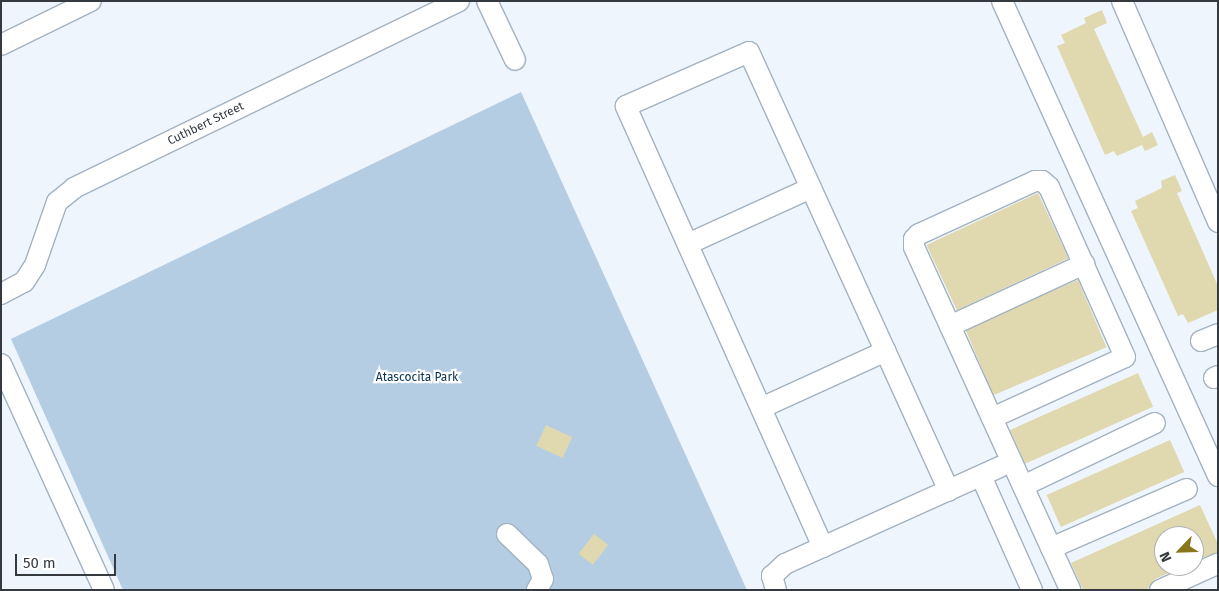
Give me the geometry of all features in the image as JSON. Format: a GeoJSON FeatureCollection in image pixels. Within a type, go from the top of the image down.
{"type":"FeatureCollection","features":[{"type":"Feature","properties":{"kind":"street"},"geometry":{"type":"LineString","coordinates":[[1,45],[91,1]]}},
{"type":"Feature","properties":{"kind":"street","name":"Cuthbert Street"},"geometry":{"type":"LineString","coordinates":[[1,294],[24,282],[35,265],[57,202],[74,188],[459,1]]}},
{"type":"Feature","properties":{"kind":"street"},"geometry":{"type":"LineString","coordinates":[[487,1],[515,60]]}},
{"type":"Feature","properties":{"kind":"street"},"geometry":{"type":"LineString","coordinates":[[1002,1],[1218,476]]}},
{"type":"Feature","properties":{"kind":"street"},"geometry":{"type":"LineString","coordinates":[[1122,1],[1215,211]]}},
{"type":"Feature","properties":{"kind":"street"},"geometry":{"type":"LineString","coordinates":[[823,547],[626,106],[749,52],[949,490]]}},
{"type":"Feature","properties":{"kind":"street"},"geometry":{"type":"LineString","coordinates":[[992,418],[1124,358],[1049,187],[1042,181],[1035,181],[928,230],[914,239],[914,247],[1070,590]]}},
{"type":"Feature","properties":{"kind":"street"},"geometry":{"type":"LineString","coordinates":[[688,244],[811,188]]}},
{"type":"Feature","properties":{"kind":"street"},"geometry":{"type":"LineString","coordinates":[[950,326],[1084,264]]}},
{"type":"Feature","properties":{"kind":"street"},"geometry":{"type":"LineString","coordinates":[[761,408],[886,351]]}},
{"type":"Feature","properties":{"kind":"street"},"geometry":{"type":"LineString","coordinates":[[1,364],[104,590]]}},
{"type":"Feature","properties":{"kind":"street"},"geometry":{"type":"LineString","coordinates":[[1023,486],[1156,423]]}},
{"type":"Feature","properties":{"kind":"street"},"geometry":{"type":"LineString","coordinates":[[776,590],[772,576],[785,564],[1000,467]]}},
{"type":"Feature","properties":{"kind":"street"},"geometry":{"type":"LineString","coordinates":[[981,476],[1032,590]]}},
{"type":"Feature","properties":{"kind":"street"},"geometry":{"type":"LineString","coordinates":[[1051,548],[1186,489]]}},
{"type":"Feature","properties":{"kind":"street"},"geometry":{"type":"LineString","coordinates":[[507,534],[538,564],[543,579],[537,590]]}},
{"type":"Feature","properties":{"kind":"street"},"geometry":{"type":"LineString","coordinates":[[1160,590],[1217,564]]}},
{"type":"Feature","properties":{"kind":"green space","name":"Atascocita Park"},"geometry":{"type":"Polygon","coordinates":[[[521,92],[747,590],[123,590],[11,339],[521,92]]]}},
{"type":"Feature","properties":{"kind":"building"},"geometry":{"type":"Polygon","coordinates":[[[1102,10],[1107,23],[1094,29],[1143,137],[1152,132],[1158,145],[1145,151],[1142,145],[1117,156],[1114,151],[1105,155],[1057,46],[1065,43],[1061,35],[1086,23],[1084,18],[1102,10]]]}},
{"type":"Feature","properties":{"kind":"building"},"geometry":{"type":"Polygon","coordinates":[[[1175,175],[1182,191],[1177,193],[1218,286],[1218,310],[1188,323],[1183,314],[1178,316],[1131,211],[1138,208],[1135,201],[1162,188],[1161,181],[1175,175]]]}},
{"type":"Feature","properties":{"kind":"building"},"geometry":{"type":"Polygon","coordinates":[[[1038,193],[1068,258],[957,310],[927,245],[1038,193]]]}},
{"type":"Feature","properties":{"kind":"building"},"geometry":{"type":"Polygon","coordinates":[[[1078,280],[1107,347],[993,395],[965,328],[1078,280]]]}},
{"type":"Feature","properties":{"kind":"building"},"geometry":{"type":"Polygon","coordinates":[[[1138,373],[1153,407],[1025,464],[1010,430],[1138,373]]]}},
{"type":"Feature","properties":{"kind":"building"},"geometry":{"type":"Polygon","coordinates":[[[546,425],[572,437],[563,458],[536,446],[546,425]]]}},
{"type":"Feature","properties":{"kind":"building"},"geometry":{"type":"Polygon","coordinates":[[[1170,440],[1184,472],[1061,527],[1047,495],[1170,440]]]}},
{"type":"Feature","properties":{"kind":"building"},"geometry":{"type":"Polygon","coordinates":[[[1200,505],[1218,544],[1218,552],[1204,557],[1204,526],[1154,526],[1154,576],[1162,576],[1155,579],[1147,590],[1083,590],[1071,563],[1200,505]]]}},
{"type":"Feature","properties":{"kind":"building"},"geometry":{"type":"Polygon","coordinates":[[[594,534],[608,545],[593,565],[579,554],[594,534]]]}}]}
